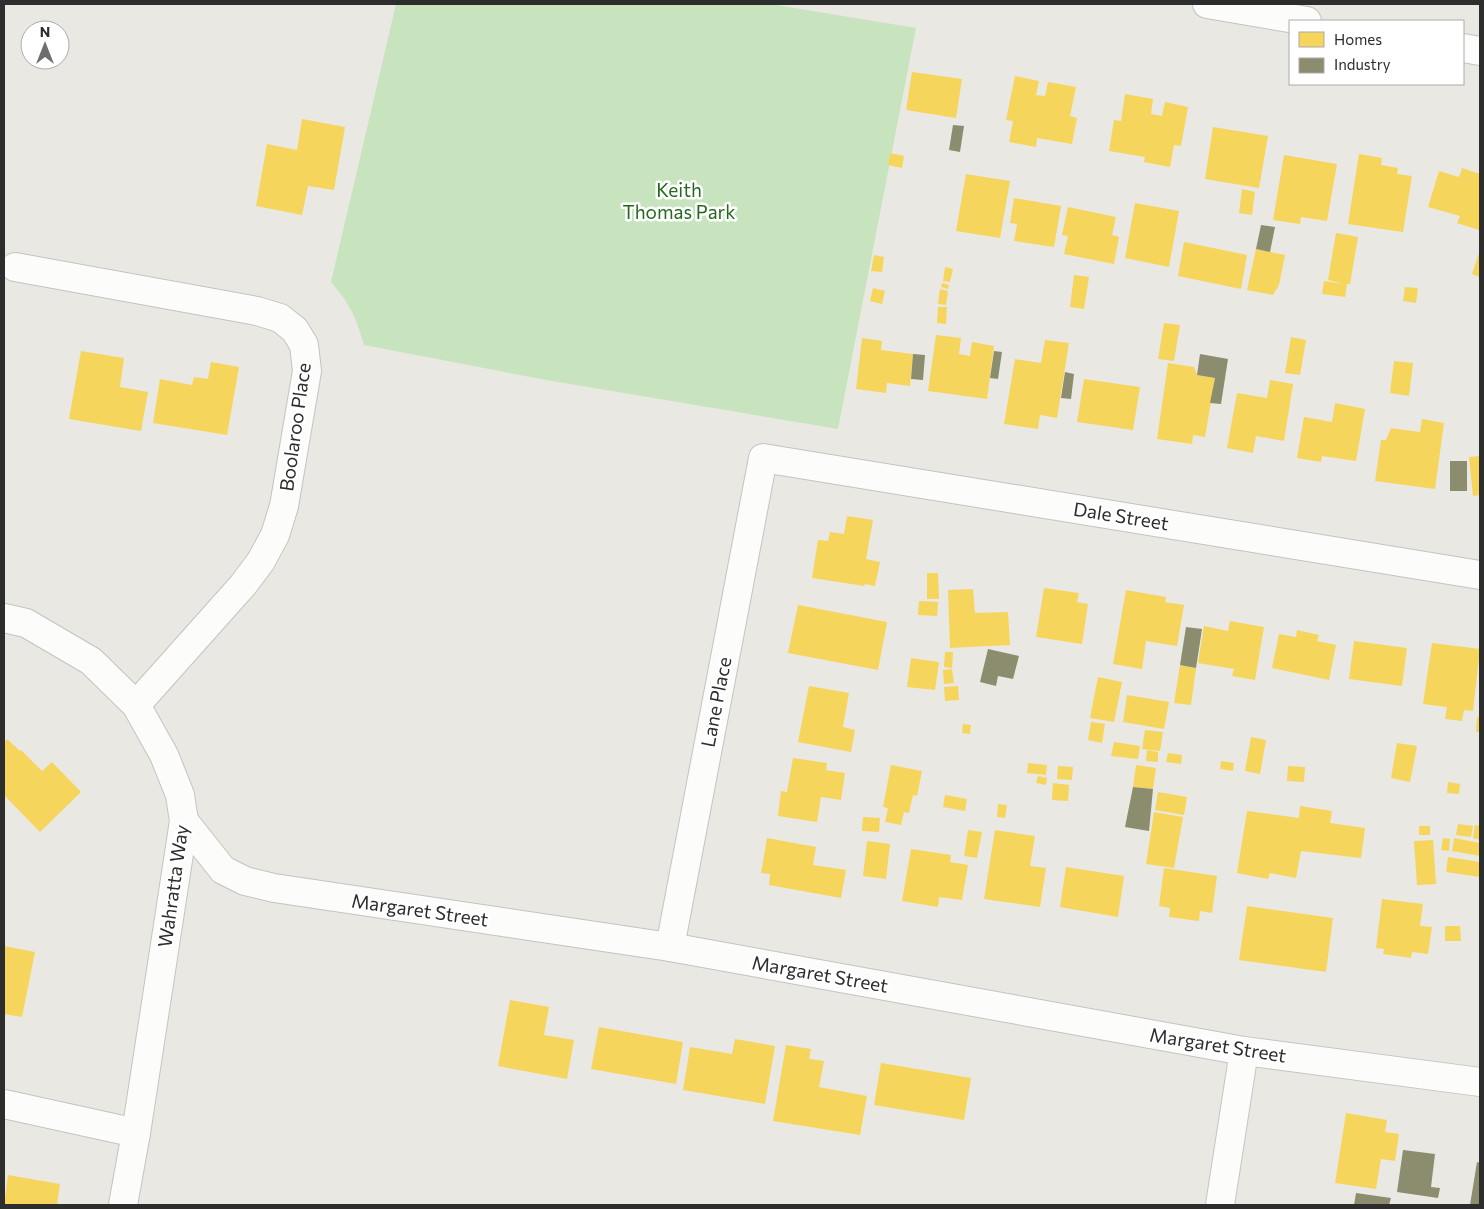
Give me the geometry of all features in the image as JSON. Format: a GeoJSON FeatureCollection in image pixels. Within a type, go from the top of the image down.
{"type":"FeatureCollection","features":[{"type":"Feature","properties":{"kind":"street"},"geometry":{"type":"LineString","coordinates":[[1207,4],[1301,20]]}},
{"type":"Feature","properties":{"kind":"street"},"geometry":{"type":"LineString","coordinates":[[1464,48],[1480,51]]}},
{"type":"Feature","properties":{"kind":"street","name":"Boolaroo Place"},"geometry":{"type":"LineString","coordinates":[[15,267],[257,311],[280,318],[295,330],[304,345],[306,370],[284,506],[275,535],[261,562],[244,585],[136,705]]}},
{"type":"Feature","properties":{"kind":"street","name":"Dale Street"},"geometry":{"type":"LineString","coordinates":[[763,458],[1480,575]]}},
{"type":"Feature","properties":{"kind":"street","name":"Lane Place"},"geometry":{"type":"LineString","coordinates":[[670,947],[763,458]]}},
{"type":"Feature","properties":{"kind":"street","name":"Wahratta Way"},"geometry":{"type":"LineString","coordinates":[[4,618],[26,624],[91,661],[136,705],[164,755],[180,795],[184,821],[136,1133],[122,1205]]}},
{"type":"Feature","properties":{"kind":"street","name":"Margaret Street"},"geometry":{"type":"LineString","coordinates":[[184,821],[223,870],[245,881],[274,888],[670,947],[1244,1050],[1480,1082]]}},
{"type":"Feature","properties":{"kind":"street"},"geometry":{"type":"LineString","coordinates":[[1220,1205],[1244,1050]]}},
{"type":"Feature","properties":{"kind":"street"},"geometry":{"type":"LineString","coordinates":[[4,1104],[136,1133]]}},
{"type":"Feature","properties":{"kind":"green space","name":"Keith Thomas Park"},"geometry":{"type":"Polygon","coordinates":[[[396,4],[770,4],[916,28],[838,429],[546,380],[364,345],[352,311],[331,282],[396,4]]]}},
{"type":"Feature","properties":{"kind":"building: Homes"},"geometry":{"type":"Polygon","coordinates":[[[912,72],[962,79],[956,118],[906,110],[912,72]]]}},
{"type":"Feature","properties":{"kind":"building: Homes"},"geometry":{"type":"Polygon","coordinates":[[[1015,76],[1039,81],[1036,95],[1045,96],[1048,82],[1076,87],[1070,116],[1077,118],[1072,144],[1037,138],[1036,147],[1009,142],[1013,121],[1006,120],[1015,76]]]}},
{"type":"Feature","properties":{"kind":"building: Homes"},"geometry":{"type":"Polygon","coordinates":[[[1125,94],[1153,99],[1151,114],[1162,116],[1165,102],[1188,107],[1181,146],[1174,145],[1170,167],[1144,162],[1145,157],[1109,151],[1114,120],[1121,121],[1125,94]]]}},
{"type":"Feature","properties":{"kind":"building: Homes"},"geometry":{"type":"Polygon","coordinates":[[[302,119],[345,127],[334,190],[308,186],[302,215],[256,206],[267,144],[297,150],[302,119]]]}},
{"type":"Feature","properties":{"kind":"building: Homes"},"geometry":{"type":"Polygon","coordinates":[[[1213,127],[1268,136],[1259,188],[1205,179],[1213,127]]]}},
{"type":"Feature","properties":{"kind":"building: Homes"},"geometry":{"type":"Polygon","coordinates":[[[890,153],[904,156],[902,168],[888,165],[890,153]]]}},
{"type":"Feature","properties":{"kind":"building: Homes"},"geometry":{"type":"Polygon","coordinates":[[[1359,154],[1382,158],[1381,165],[1398,168],[1397,174],[1412,176],[1403,232],[1348,224],[1359,154]]]}},
{"type":"Feature","properties":{"kind":"building: Homes"},"geometry":{"type":"Polygon","coordinates":[[[1284,155],[1337,164],[1327,221],[1301,217],[1300,224],[1273,220],[1284,155]]]}},
{"type":"Feature","properties":{"kind":"building: Homes"},"geometry":{"type":"Polygon","coordinates":[[[1462,168],[1480,174],[1479,230],[1457,223],[1460,216],[1428,207],[1439,171],[1459,177],[1462,168]]]}},
{"type":"Feature","properties":{"kind":"building: Homes"},"geometry":{"type":"Polygon","coordinates":[[[966,174],[1010,181],[1000,238],[956,231],[966,174]]]}},
{"type":"Feature","properties":{"kind":"building: Homes"},"geometry":{"type":"Polygon","coordinates":[[[1242,189],[1255,192],[1252,215],[1239,213],[1242,189]]]}},
{"type":"Feature","properties":{"kind":"building: Homes"},"geometry":{"type":"Polygon","coordinates":[[[1014,198],[1061,206],[1054,247],[1014,241],[1017,224],[1010,223],[1014,198]]]}},
{"type":"Feature","properties":{"kind":"building: Homes"},"geometry":{"type":"Polygon","coordinates":[[[1135,203],[1179,211],[1169,267],[1125,258],[1135,203]]]}},
{"type":"Feature","properties":{"kind":"building: Homes"},"geometry":{"type":"Polygon","coordinates":[[[1068,207],[1116,217],[1112,235],[1119,237],[1114,264],[1064,254],[1068,236],[1062,235],[1068,207]]]}},
{"type":"Feature","properties":{"kind":"building: Homes"},"geometry":{"type":"Polygon","coordinates":[[[1336,233],[1358,237],[1350,284],[1347,284],[1345,297],[1322,294],[1324,281],[1343,284],[1328,280],[1336,233]]]}},
{"type":"Feature","properties":{"kind":"building: Homes"},"geometry":{"type":"Polygon","coordinates":[[[1184,242],[1247,255],[1241,289],[1178,276],[1184,242]]]}},
{"type":"Feature","properties":{"kind":"building: Homes"},"geometry":{"type":"Polygon","coordinates":[[[1256,249],[1285,255],[1279,285],[1273,295],[1247,290],[1256,249]]]}},
{"type":"Feature","properties":{"kind":"building: Homes"},"geometry":{"type":"Polygon","coordinates":[[[1480,250],[1480,277],[1472,274],[1480,250]]]}},
{"type":"Feature","properties":{"kind":"building: Homes"},"geometry":{"type":"Polygon","coordinates":[[[874,255],[884,257],[882,272],[871,271],[874,255]]]}},
{"type":"Feature","properties":{"kind":"building: Homes"},"geometry":{"type":"Polygon","coordinates":[[[945,267],[953,269],[950,282],[943,281],[945,267]]]}},
{"type":"Feature","properties":{"kind":"building: Homes"},"geometry":{"type":"Polygon","coordinates":[[[1074,275],[1089,277],[1084,309],[1070,307],[1074,275]]]}},
{"type":"Feature","properties":{"kind":"building: Homes"},"geometry":{"type":"Polygon","coordinates":[[[942,283],[949,285],[948,289],[941,287],[942,283]]]}},
{"type":"Feature","properties":{"kind":"building: Homes"},"geometry":{"type":"Polygon","coordinates":[[[1405,287],[1418,288],[1416,303],[1403,301],[1405,287]]]}},
{"type":"Feature","properties":{"kind":"building: Homes"},"geometry":{"type":"Polygon","coordinates":[[[873,288],[885,291],[882,304],[870,301],[873,288]]]}},
{"type":"Feature","properties":{"kind":"building: Homes"},"geometry":{"type":"Polygon","coordinates":[[[940,289],[948,291],[946,305],[938,304],[940,289]]]}},
{"type":"Feature","properties":{"kind":"building: Homes"},"geometry":{"type":"Polygon","coordinates":[[[938,307],[947,307],[946,324],[937,323],[938,307]]]}},
{"type":"Feature","properties":{"kind":"building: Homes"},"geometry":{"type":"Polygon","coordinates":[[[1164,323],[1180,325],[1174,361],[1158,359],[1164,323]]]}},
{"type":"Feature","properties":{"kind":"building: Homes"},"geometry":{"type":"Polygon","coordinates":[[[936,335],[961,338],[959,354],[970,356],[972,342],[994,346],[987,399],[928,391],[936,335]]]}},
{"type":"Feature","properties":{"kind":"building: Homes"},"geometry":{"type":"Polygon","coordinates":[[[1291,337],[1306,340],[1300,375],[1285,373],[1291,337]]]}},
{"type":"Feature","properties":{"kind":"building: Homes"},"geometry":{"type":"Polygon","coordinates":[[[862,338],[882,341],[881,350],[913,354],[910,386],[887,383],[886,393],[856,389],[862,338]]]}},
{"type":"Feature","properties":{"kind":"building: Homes"},"geometry":{"type":"Polygon","coordinates":[[[1045,340],[1069,343],[1057,418],[1040,415],[1038,429],[1004,424],[1015,359],[1041,363],[1045,340]]]}},
{"type":"Feature","properties":{"kind":"building: Homes"},"geometry":{"type":"Polygon","coordinates":[[[81,351],[124,358],[120,387],[148,392],[141,431],[69,419],[81,351]]]}},
{"type":"Feature","properties":{"kind":"building: Homes"},"geometry":{"type":"Polygon","coordinates":[[[1394,361],[1413,363],[1409,396],[1390,393],[1394,361]]]}},
{"type":"Feature","properties":{"kind":"building: Homes"},"geometry":{"type":"Polygon","coordinates":[[[211,362],[239,367],[227,435],[153,423],[160,379],[192,385],[194,377],[208,379],[211,362]]]}},
{"type":"Feature","properties":{"kind":"building: Homes"},"geometry":{"type":"Polygon","coordinates":[[[1168,363],[1194,367],[1197,375],[1215,378],[1205,437],[1193,435],[1192,444],[1157,439],[1168,363]]]}},
{"type":"Feature","properties":{"kind":"building: Homes"},"geometry":{"type":"Polygon","coordinates":[[[1084,379],[1140,387],[1133,430],[1077,422],[1084,379]]]}},
{"type":"Feature","properties":{"kind":"building: Homes"},"geometry":{"type":"Polygon","coordinates":[[[1270,380],[1293,384],[1284,441],[1256,436],[1253,453],[1227,448],[1237,393],[1267,398],[1270,380]]]}},
{"type":"Feature","properties":{"kind":"building: Homes"},"geometry":{"type":"Polygon","coordinates":[[[1335,403],[1365,409],[1356,461],[1322,456],[1321,462],[1297,458],[1304,417],[1332,422],[1335,403]]]}},
{"type":"Feature","properties":{"kind":"building: Homes"},"geometry":{"type":"Polygon","coordinates":[[[1422,419],[1444,423],[1435,489],[1375,481],[1381,440],[1386,440],[1391,428],[1420,432],[1422,419]]]}},
{"type":"Feature","properties":{"kind":"building: Homes"},"geometry":{"type":"Polygon","coordinates":[[[1480,456],[1480,495],[1473,496],[1469,457],[1480,456]]]}},
{"type":"Feature","properties":{"kind":"building: Homes"},"geometry":{"type":"Polygon","coordinates":[[[847,516],[873,520],[866,559],[880,562],[875,586],[812,578],[818,540],[828,541],[830,532],[844,534],[847,516]]]}},
{"type":"Feature","properties":{"kind":"building: Homes"},"geometry":{"type":"Polygon","coordinates":[[[927,573],[938,573],[939,599],[927,599],[927,573]]]}},
{"type":"Feature","properties":{"kind":"building: Homes"},"geometry":{"type":"Polygon","coordinates":[[[1044,588],[1079,593],[1077,602],[1088,604],[1082,644],[1036,637],[1044,588]]]}},
{"type":"Feature","properties":{"kind":"building: Homes"},"geometry":{"type":"Polygon","coordinates":[[[973,589],[975,613],[1008,612],[1010,645],[950,648],[948,590],[973,589]]]}},
{"type":"Feature","properties":{"kind":"building: Homes"},"geometry":{"type":"Polygon","coordinates":[[[1126,590],[1166,597],[1165,602],[1184,605],[1177,646],[1146,641],[1142,669],[1113,664],[1126,590]]]}},
{"type":"Feature","properties":{"kind":"building: Homes"},"geometry":{"type":"Polygon","coordinates":[[[919,601],[938,602],[937,616],[918,615],[919,601]]]}},
{"type":"Feature","properties":{"kind":"building: Homes"},"geometry":{"type":"Polygon","coordinates":[[[798,605],[887,622],[878,670],[788,653],[798,605]]]}},
{"type":"Feature","properties":{"kind":"building: Homes"},"geometry":{"type":"Polygon","coordinates":[[[1230,621],[1264,627],[1255,680],[1232,676],[1234,669],[1198,663],[1204,626],[1228,631],[1230,621]]]}},
{"type":"Feature","properties":{"kind":"building: Homes"},"geometry":{"type":"Polygon","coordinates":[[[1297,630],[1319,635],[1317,641],[1336,645],[1329,680],[1272,668],[1279,634],[1296,637],[1297,630]]]}},
{"type":"Feature","properties":{"kind":"building: Homes"},"geometry":{"type":"Polygon","coordinates":[[[1354,641],[1407,648],[1402,686],[1349,679],[1354,641]]]}},
{"type":"Feature","properties":{"kind":"building: Homes"},"geometry":{"type":"Polygon","coordinates":[[[1432,643],[1480,649],[1473,711],[1464,710],[1462,721],[1445,719],[1447,707],[1423,704],[1432,643]]]}},
{"type":"Feature","properties":{"kind":"building: Homes"},"geometry":{"type":"Polygon","coordinates":[[[945,652],[953,652],[952,668],[944,667],[945,652]]]}},
{"type":"Feature","properties":{"kind":"building: Homes"},"geometry":{"type":"Polygon","coordinates":[[[911,658],[939,662],[935,690],[907,687],[911,658]]]}},
{"type":"Feature","properties":{"kind":"building: Homes"},"geometry":{"type":"Polygon","coordinates":[[[1180,665],[1196,668],[1191,705],[1174,703],[1180,665]]]}},
{"type":"Feature","properties":{"kind":"building: Homes"},"geometry":{"type":"Polygon","coordinates":[[[952,669],[954,683],[944,684],[943,670],[952,669]]]}},
{"type":"Feature","properties":{"kind":"building: Homes"},"geometry":{"type":"Polygon","coordinates":[[[1098,677],[1122,682],[1114,722],[1090,718],[1098,677]]]}},
{"type":"Feature","properties":{"kind":"building: Homes"},"geometry":{"type":"Polygon","coordinates":[[[809,686],[849,693],[843,727],[855,730],[851,752],[798,742],[809,686]]]}},
{"type":"Feature","properties":{"kind":"building: Homes"},"geometry":{"type":"Polygon","coordinates":[[[958,686],[959,700],[945,701],[944,687],[958,686]]]}},
{"type":"Feature","properties":{"kind":"building: Homes"},"geometry":{"type":"Polygon","coordinates":[[[1127,695],[1169,702],[1164,729],[1123,722],[1127,695]]]}},
{"type":"Feature","properties":{"kind":"building: Homes"},"geometry":{"type":"Polygon","coordinates":[[[1477,717],[1480,717],[1480,732],[1476,732],[1477,717]]]}},
{"type":"Feature","properties":{"kind":"building: Homes"},"geometry":{"type":"Polygon","coordinates":[[[1091,722],[1105,724],[1102,743],[1088,740],[1091,722]]]}},
{"type":"Feature","properties":{"kind":"building: Homes"},"geometry":{"type":"Polygon","coordinates":[[[963,724],[971,725],[970,734],[962,733],[963,724]]]}},
{"type":"Feature","properties":{"kind":"building: Homes"},"geometry":{"type":"Polygon","coordinates":[[[1145,730],[1163,732],[1160,751],[1142,749],[1145,730]]]}},
{"type":"Feature","properties":{"kind":"building: Homes"},"geometry":{"type":"Polygon","coordinates":[[[1251,737],[1266,740],[1260,774],[1245,771],[1251,737]]]}},
{"type":"Feature","properties":{"kind":"building: Homes"},"geometry":{"type":"Polygon","coordinates":[[[7,739],[42,771],[52,762],[81,792],[40,832],[4,795],[4,743],[7,739]]]}},
{"type":"Feature","properties":{"kind":"building: Homes"},"geometry":{"type":"Polygon","coordinates":[[[1114,742],[1140,746],[1138,759],[1111,756],[1114,742]]]}},
{"type":"Feature","properties":{"kind":"building: Homes"},"geometry":{"type":"Polygon","coordinates":[[[1397,743],[1417,746],[1410,782],[1391,778],[1397,743]]]}},
{"type":"Feature","properties":{"kind":"building: Homes"},"geometry":{"type":"Polygon","coordinates":[[[1147,750],[1158,752],[1158,762],[1146,761],[1147,750]]]}},
{"type":"Feature","properties":{"kind":"building: Homes"},"geometry":{"type":"Polygon","coordinates":[[[1168,753],[1182,755],[1181,764],[1166,762],[1168,753]]]}},
{"type":"Feature","properties":{"kind":"building: Homes"},"geometry":{"type":"Polygon","coordinates":[[[793,758],[827,763],[826,770],[845,773],[841,800],[821,797],[817,822],[778,816],[781,791],[787,792],[793,758]]]}},
{"type":"Feature","properties":{"kind":"building: Homes"},"geometry":{"type":"Polygon","coordinates":[[[1221,761],[1234,763],[1233,771],[1220,769],[1221,761]]]}},
{"type":"Feature","properties":{"kind":"building: Homes"},"geometry":{"type":"Polygon","coordinates":[[[1028,763],[1047,765],[1046,775],[1027,773],[1028,763]]]}},
{"type":"Feature","properties":{"kind":"building: Homes"},"geometry":{"type":"Polygon","coordinates":[[[891,765],[922,771],[917,796],[913,795],[909,813],[904,812],[901,825],[885,822],[888,808],[883,807],[891,765]]]}},
{"type":"Feature","properties":{"kind":"building: Homes"},"geometry":{"type":"Polygon","coordinates":[[[1136,765],[1156,768],[1153,789],[1133,787],[1136,765]]]}},
{"type":"Feature","properties":{"kind":"building: Homes"},"geometry":{"type":"Polygon","coordinates":[[[1058,766],[1073,767],[1072,780],[1057,779],[1058,766]]]}},
{"type":"Feature","properties":{"kind":"building: Homes"},"geometry":{"type":"Polygon","coordinates":[[[1288,766],[1305,767],[1304,782],[1287,781],[1288,766]]]}},
{"type":"Feature","properties":{"kind":"building: Homes"},"geometry":{"type":"Polygon","coordinates":[[[1038,776],[1047,778],[1046,785],[1036,783],[1038,776]]]}},
{"type":"Feature","properties":{"kind":"building: Homes"},"geometry":{"type":"Polygon","coordinates":[[[1448,782],[1460,784],[1459,794],[1447,793],[1448,782]]]}},
{"type":"Feature","properties":{"kind":"building: Homes"},"geometry":{"type":"Polygon","coordinates":[[[1053,783],[1069,785],[1068,801],[1052,800],[1053,783]]]}},
{"type":"Feature","properties":{"kind":"building: Homes"},"geometry":{"type":"Polygon","coordinates":[[[1158,792],[1187,797],[1184,815],[1155,810],[1158,792]]]}},
{"type":"Feature","properties":{"kind":"building: Homes"},"geometry":{"type":"Polygon","coordinates":[[[945,795],[967,799],[965,811],[943,807],[945,795]]]}},
{"type":"Feature","properties":{"kind":"building: Homes"},"geometry":{"type":"Polygon","coordinates":[[[998,804],[1007,805],[1005,818],[997,817],[998,804]]]}},
{"type":"Feature","properties":{"kind":"building: Homes"},"geometry":{"type":"Polygon","coordinates":[[[1300,806],[1332,811],[1330,823],[1365,828],[1361,858],[1301,851],[1296,878],[1270,873],[1268,879],[1237,873],[1247,811],[1299,818],[1300,806]]]}},
{"type":"Feature","properties":{"kind":"building: Homes"},"geometry":{"type":"Polygon","coordinates":[[[1154,812],[1183,817],[1174,868],[1146,864],[1154,812]]]}},
{"type":"Feature","properties":{"kind":"building: Homes"},"geometry":{"type":"Polygon","coordinates":[[[863,817],[880,818],[879,832],[862,831],[863,817]]]}},
{"type":"Feature","properties":{"kind":"building: Homes"},"geometry":{"type":"Polygon","coordinates":[[[1458,824],[1473,826],[1471,837],[1456,835],[1458,824]]]}},
{"type":"Feature","properties":{"kind":"building: Homes"},"geometry":{"type":"Polygon","coordinates":[[[1475,825],[1480,826],[1480,840],[1473,838],[1475,825]]]}},
{"type":"Feature","properties":{"kind":"building: Homes"},"geometry":{"type":"Polygon","coordinates":[[[1419,826],[1430,826],[1430,835],[1419,835],[1419,826]]]}},
{"type":"Feature","properties":{"kind":"building: Homes"},"geometry":{"type":"Polygon","coordinates":[[[968,830],[982,832],[977,858],[964,856],[968,830]]]}},
{"type":"Feature","properties":{"kind":"building: Homes"},"geometry":{"type":"Polygon","coordinates":[[[995,830],[1035,836],[1030,866],[1046,868],[1040,907],[984,899],[995,830]]]}},
{"type":"Feature","properties":{"kind":"building: Homes"},"geometry":{"type":"Polygon","coordinates":[[[767,838],[816,847],[813,865],[846,870],[841,898],[769,885],[770,874],[761,873],[767,838]]]}},
{"type":"Feature","properties":{"kind":"building: Homes"},"geometry":{"type":"Polygon","coordinates":[[[1443,838],[1450,839],[1449,851],[1441,850],[1443,838]]]}},
{"type":"Feature","properties":{"kind":"building: Homes"},"geometry":{"type":"Polygon","coordinates":[[[1454,838],[1480,843],[1480,856],[1452,851],[1454,838]]]}},
{"type":"Feature","properties":{"kind":"building: Homes"},"geometry":{"type":"Polygon","coordinates":[[[1433,840],[1436,884],[1417,885],[1414,841],[1433,840]]]}},
{"type":"Feature","properties":{"kind":"building: Homes"},"geometry":{"type":"Polygon","coordinates":[[[867,841],[890,844],[886,879],[863,876],[867,841]]]}},
{"type":"Feature","properties":{"kind":"building: Homes"},"geometry":{"type":"Polygon","coordinates":[[[911,849],[951,855],[950,862],[968,865],[962,900],[939,897],[938,907],[902,901],[911,849]]]}},
{"type":"Feature","properties":{"kind":"building: Homes"},"geometry":{"type":"Polygon","coordinates":[[[1448,857],[1480,862],[1480,877],[1446,872],[1448,857]]]}},
{"type":"Feature","properties":{"kind":"building: Homes"},"geometry":{"type":"Polygon","coordinates":[[[1066,867],[1124,876],[1118,917],[1060,907],[1066,867]]]}},
{"type":"Feature","properties":{"kind":"building: Homes"},"geometry":{"type":"Polygon","coordinates":[[[1164,868],[1217,876],[1212,913],[1200,911],[1199,921],[1169,917],[1170,908],[1159,906],[1164,868]]]}},
{"type":"Feature","properties":{"kind":"building: Homes"},"geometry":{"type":"Polygon","coordinates":[[[1382,899],[1423,904],[1420,926],[1432,927],[1428,954],[1412,952],[1411,958],[1383,954],[1384,949],[1376,948],[1382,899]]]}},
{"type":"Feature","properties":{"kind":"building: Homes"},"geometry":{"type":"Polygon","coordinates":[[[1247,906],[1333,918],[1326,972],[1239,960],[1247,906]]]}},
{"type":"Feature","properties":{"kind":"building: Homes"},"geometry":{"type":"Polygon","coordinates":[[[1445,926],[1460,926],[1461,941],[1445,941],[1445,926]]]}},
{"type":"Feature","properties":{"kind":"building: Homes"},"geometry":{"type":"Polygon","coordinates":[[[4,946],[35,952],[22,1017],[4,1014],[4,946]]]}},
{"type":"Feature","properties":{"kind":"building: Homes"},"geometry":{"type":"Polygon","coordinates":[[[510,1000],[549,1007],[544,1035],[574,1040],[567,1079],[498,1066],[510,1000]]]}},
{"type":"Feature","properties":{"kind":"building: Homes"},"geometry":{"type":"Polygon","coordinates":[[[599,1027],[683,1042],[676,1084],[591,1069],[599,1027]]]}},
{"type":"Feature","properties":{"kind":"building: Homes"},"geometry":{"type":"Polygon","coordinates":[[[735,1039],[775,1046],[765,1104],[683,1090],[690,1047],[732,1054],[735,1039]]]}},
{"type":"Feature","properties":{"kind":"building: Homes"},"geometry":{"type":"Polygon","coordinates":[[[786,1045],[811,1049],[809,1059],[824,1061],[819,1087],[867,1096],[860,1135],[773,1121],[786,1045]]]}},
{"type":"Feature","properties":{"kind":"building: Homes"},"geometry":{"type":"Polygon","coordinates":[[[881,1063],[971,1078],[964,1120],[874,1105],[881,1063]]]}},
{"type":"Feature","properties":{"kind":"building: Homes"},"geometry":{"type":"Polygon","coordinates":[[[1346,1113],[1387,1120],[1385,1132],[1399,1134],[1395,1161],[1381,1159],[1376,1189],[1335,1183],[1346,1113]]]}},
{"type":"Feature","properties":{"kind":"building: Homes"},"geometry":{"type":"Polygon","coordinates":[[[8,1175],[60,1184],[57,1205],[4,1205],[8,1175]]]}},
{"type":"Feature","properties":{"kind":"building: Industry"},"geometry":{"type":"Polygon","coordinates":[[[953,125],[964,126],[960,152],[949,150],[953,125]]]}},
{"type":"Feature","properties":{"kind":"building: Industry"},"geometry":{"type":"Polygon","coordinates":[[[1261,225],[1275,227],[1270,252],[1256,249],[1261,225]]]}},
{"type":"Feature","properties":{"kind":"building: Industry"},"geometry":{"type":"Polygon","coordinates":[[[994,351],[1002,352],[998,379],[990,378],[994,351]]]}},
{"type":"Feature","properties":{"kind":"building: Industry"},"geometry":{"type":"Polygon","coordinates":[[[913,354],[925,355],[923,380],[911,379],[913,354]]]}},
{"type":"Feature","properties":{"kind":"building: Industry"},"geometry":{"type":"Polygon","coordinates":[[[1200,354],[1228,359],[1221,404],[1210,403],[1215,378],[1197,375],[1200,354]]]}},
{"type":"Feature","properties":{"kind":"building: Industry"},"geometry":{"type":"Polygon","coordinates":[[[1065,372],[1074,374],[1071,399],[1061,398],[1065,372]]]}},
{"type":"Feature","properties":{"kind":"building: Industry"},"geometry":{"type":"Polygon","coordinates":[[[1450,461],[1467,461],[1467,491],[1450,491],[1450,461]]]}},
{"type":"Feature","properties":{"kind":"building: Industry"},"geometry":{"type":"Polygon","coordinates":[[[1186,627],[1202,629],[1196,668],[1180,665],[1186,627]]]}},
{"type":"Feature","properties":{"kind":"building: Industry"},"geometry":{"type":"Polygon","coordinates":[[[988,649],[1019,656],[1013,679],[998,676],[996,686],[980,682],[988,649]]]}},
{"type":"Feature","properties":{"kind":"building: Industry"},"geometry":{"type":"Polygon","coordinates":[[[1133,787],[1153,789],[1149,831],[1125,827],[1133,787]]]}},
{"type":"Feature","properties":{"kind":"building: Industry"},"geometry":{"type":"Polygon","coordinates":[[[1403,1150],[1435,1154],[1431,1187],[1440,1188],[1438,1198],[1397,1192],[1403,1150]]]}},
{"type":"Feature","properties":{"kind":"building: Industry"},"geometry":{"type":"Polygon","coordinates":[[[1477,1162],[1480,1163],[1480,1205],[1470,1205],[1477,1162]]]}},
{"type":"Feature","properties":{"kind":"building: Industry"},"geometry":{"type":"Polygon","coordinates":[[[1356,1193],[1391,1198],[1389,1205],[1354,1205],[1356,1193]]]}}]}
